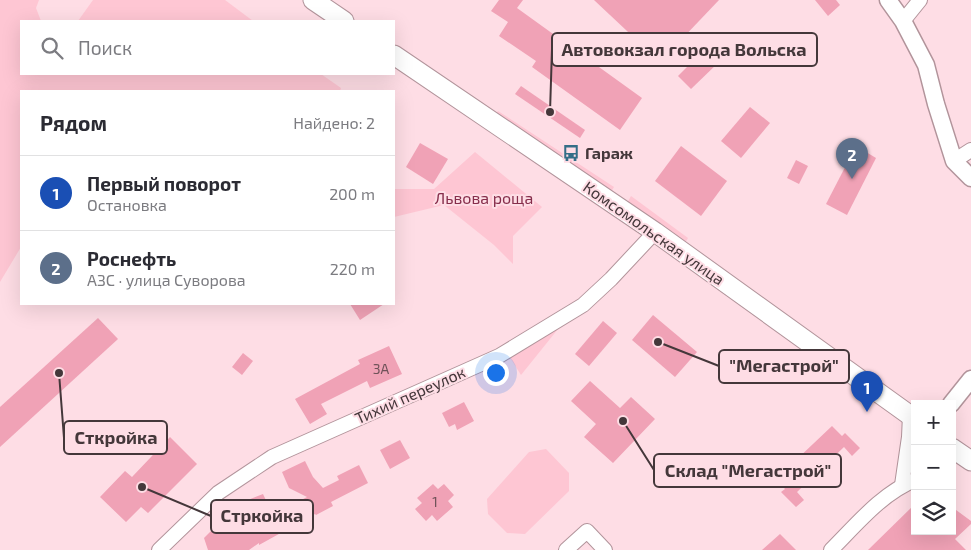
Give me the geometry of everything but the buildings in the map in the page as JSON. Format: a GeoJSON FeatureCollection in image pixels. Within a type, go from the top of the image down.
{"type":"FeatureCollection","features":[{"type":"Feature","properties":{"kind":"main road"},"geometry":{"type":"LineString","coordinates":[[313,0],[343,20]]}},
{"type":"Feature","properties":{"kind":"main road","name":"Комсомольская улица"},"geometry":{"type":"LineString","coordinates":[[395,56],[655,232],[911,416]]}},
{"type":"Feature","properties":{"kind":"main road"},"geometry":{"type":"LineString","coordinates":[[956,449],[971,461]]}},
{"type":"Feature","properties":{"kind":"street"},"geometry":{"type":"LineString","coordinates":[[888,0],[903,21],[926,65],[954,161],[971,178]]}},
{"type":"Feature","properties":{"kind":"street"},"geometry":{"type":"LineString","coordinates":[[903,21],[920,0]]}},
{"type":"Feature","properties":{"kind":"street"},"geometry":{"type":"LineString","coordinates":[[954,161],[971,150]]}},
{"type":"Feature","properties":{"kind":"street","name":"Тихий переулок"},"geometry":{"type":"LineString","coordinates":[[159,550],[218,493],[272,457],[499,356],[583,306],[655,232]]}},
{"type":"Feature","properties":{"kind":"street"},"geometry":{"type":"LineString","coordinates":[[954,400],[971,379]]}},
{"type":"Feature","properties":{"kind":"street"},"geometry":{"type":"LineString","coordinates":[[831,550],[879,503],[908,482],[911,427]]}},
{"type":"Feature","properties":{"kind":"street"},"geometry":{"type":"LineString","coordinates":[[566,550],[587,530],[605,550]]}},
{"type":"Feature","properties":{"kind":"green space"},"geometry":{"type":"Polygon","coordinates":[[[0,0],[39,0],[36,8],[41,20],[20,20],[20,75],[322,75],[341,88],[340,90],[20,90],[20,249],[0,282],[0,0]]]}},
{"type":"Feature","properties":{"kind":"green space"},"geometry":{"type":"Polygon","coordinates":[[[93,0],[225,0],[252,20],[79,20],[93,0]]]}},
{"type":"Feature","properties":{"kind":"green space"},"geometry":{"type":"Polygon","coordinates":[[[498,111],[614,187],[611,192],[495,115],[498,111]]]}},
{"type":"Feature","properties":{"kind":"green space","name":"Львова роща"},"geometry":{"type":"Polygon","coordinates":[[[475,152],[542,207],[513,236],[513,264],[494,245],[444,205],[395,217],[395,189],[434,189],[475,152]]]}},
{"type":"Feature","properties":{"kind":"green space"},"geometry":{"type":"Polygon","coordinates":[[[631,196],[688,238],[684,245],[627,203],[631,196]]]}},
{"type":"Feature","properties":{"kind":"green space"},"geometry":{"type":"Polygon","coordinates":[[[558,329],[521,375],[509,356],[558,329]]]}},
{"type":"Feature","properties":{"kind":"green space"},"geometry":{"type":"Polygon","coordinates":[[[546,449],[569,473],[569,491],[525,534],[507,533],[488,514],[487,499],[529,452],[546,449]]]}},
{"type":"Feature","properties":{"kind":"place","name":"Автовокзал города Вольска"},"geometry":{"type":"Point","coordinates":[550,112]}},
{"type":"Feature","properties":{"kind":"place","name":"Гараж"},"geometry":{"type":"Point","coordinates":[571,153]}},
{"type":"Feature","properties":{"kind":"place","name":"Роснефть"},"geometry":{"type":"Point","coordinates":[852,179]}},
{"type":"Feature","properties":{"kind":"place","name":"\"Мегастрой\""},"geometry":{"type":"Point","coordinates":[658,342]}},
{"type":"Feature","properties":{"kind":"place","name":"Сткройка"},"geometry":{"type":"Point","coordinates":[59,373]}},
{"type":"Feature","properties":{"kind":"place","name":"Первый поворот"},"geometry":{"type":"Point","coordinates":[867,412]}},
{"type":"Feature","properties":{"kind":"place","name":"Склад \"Мегастрой\""},"geometry":{"type":"Point","coordinates":[623,421]}},
{"type":"Feature","properties":{"kind":"place","name":"Стркойка"},"geometry":{"type":"Point","coordinates":[142,487]}}]}
